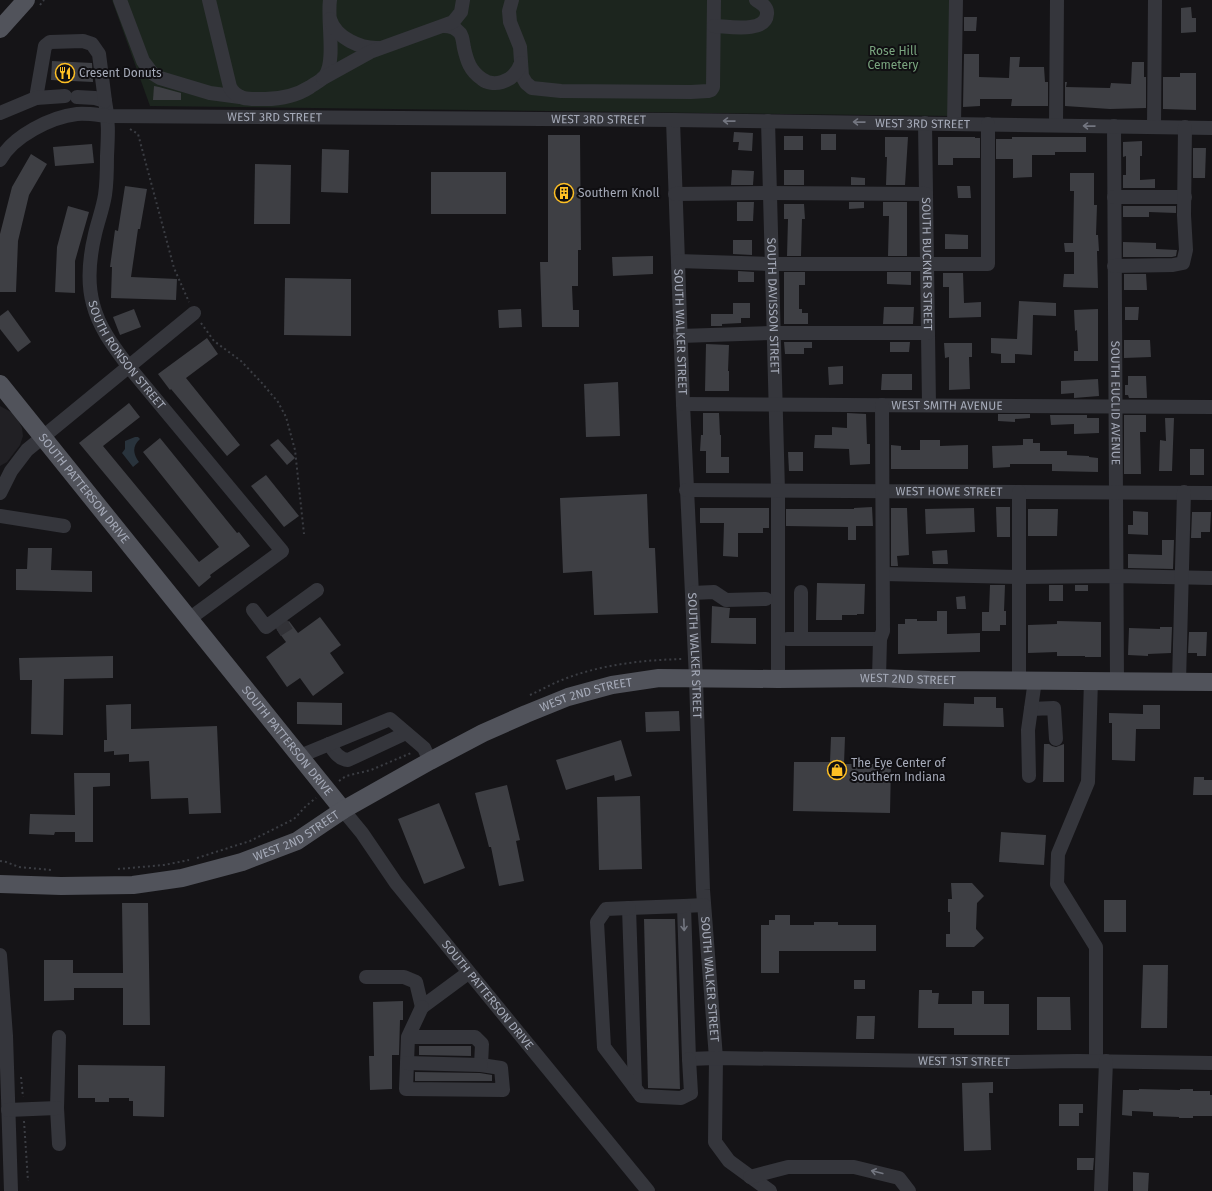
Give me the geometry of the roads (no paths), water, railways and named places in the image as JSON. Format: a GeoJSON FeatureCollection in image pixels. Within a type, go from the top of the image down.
{"type":"FeatureCollection","features":[{"type":"Feature","properties":{"kind":"main road"},"geometry":{"type":"LineString","coordinates":[[0,29],[19,3]]}},
{"type":"Feature","properties":{"kind":"main road","name":"SOUTH PATTERSON DRIVE"},"geometry":{"type":"LineString","coordinates":[[0,384],[343,810]]}},
{"type":"Feature","properties":{"kind":"main road","name":"WEST 2ND STREET"},"geometry":{"type":"LineString","coordinates":[[0,884],[61,886],[133,885],[182,878],[242,862],[297,841],[343,810],[483,733],[568,697],[612,685],[659,678],[879,678],[930,680],[1117,680],[1212,682]]}},
{"type":"Feature","properties":{"kind":"street"},"geometry":{"type":"LineString","coordinates":[[120,0],[143,61],[155,76],[210,93],[240,97],[275,99],[291,96],[307,89],[323,78],[362,56],[382,47],[453,22],[457,19],[461,12],[462,3]]}},
{"type":"Feature","properties":{"kind":"street"},"geometry":{"type":"LineString","coordinates":[[209,0],[230,87],[236,96],[240,97]]}},
{"type":"Feature","properties":{"kind":"street"},"geometry":{"type":"LineString","coordinates":[[323,78],[328,71],[330,57],[330,0]]}},
{"type":"Feature","properties":{"kind":"street"},"geometry":{"type":"LineString","coordinates":[[512,0],[509,18],[512,30],[520,47],[522,76],[528,86]]}},
{"type":"Feature","properties":{"kind":"street"},"geometry":{"type":"LineString","coordinates":[[504,81],[516,80],[534,89],[562,91],[691,92],[711,90],[713,87],[714,0]]}},
{"type":"Feature","properties":{"kind":"street"},"geometry":{"type":"LineString","coordinates":[[714,26],[744,28],[761,23],[766,18],[767,12],[764,6],[756,0]]}},
{"type":"Feature","properties":{"kind":"street"},"geometry":{"type":"LineString","coordinates":[[954,124],[956,0]]}},
{"type":"Feature","properties":{"kind":"street"},"geometry":{"type":"LineString","coordinates":[[1056,125],[1057,0]]}},
{"type":"Feature","properties":{"kind":"street"},"geometry":{"type":"LineString","coordinates":[[1154,0],[1154,127]]}},
{"type":"Feature","properties":{"kind":"street"},"geometry":{"type":"LineString","coordinates":[[462,3],[462,37],[468,61],[474,73],[487,82],[498,83],[510,78],[516,73],[521,63]]}},
{"type":"Feature","properties":{"kind":"street"},"geometry":{"type":"LineString","coordinates":[[329,16],[334,28],[342,36],[369,48],[382,47]]}},
{"type":"Feature","properties":{"kind":"street"},"geometry":{"type":"LineString","coordinates":[[444,26],[455,28],[462,37]]}},
{"type":"Feature","properties":{"kind":"street","name":"SOUTH RONSON STREET"},"geometry":{"type":"LineString","coordinates":[[36,98],[45,46],[50,42],[83,41],[92,44],[99,54],[108,116],[105,196],[92,253],[90,287],[93,304],[100,325],[129,367],[282,551],[189,619]]}},
{"type":"Feature","properties":{"kind":"street"},"geometry":{"type":"LineString","coordinates":[[0,113],[36,98],[95,98],[105,101]]}},
{"type":"Feature","properties":{"kind":"street","name":"WEST 3RD STREET"},"geometry":{"type":"LineString","coordinates":[[0,160],[5,152],[26,134],[48,121],[77,114],[108,116],[768,121],[1212,128]]}},
{"type":"Feature","properties":{"kind":"street","name":"SOUTH WALKER STREET"},"geometry":{"type":"LineString","coordinates":[[673,120],[686,490],[696,679],[704,905],[716,1058],[715,1142],[729,1161],[770,1191]]}},
{"type":"Feature","properties":{"kind":"street","name":"SOUTH DAVISSON STREET"},"geometry":{"type":"LineString","coordinates":[[768,121],[778,490],[778,679]]}},
{"type":"Feature","properties":{"kind":"street","name":"SOUTH BUCKNER STREET"},"geometry":{"type":"LineString","coordinates":[[926,123],[929,405]]}},
{"type":"Feature","properties":{"kind":"street"},"geometry":{"type":"LineString","coordinates":[[678,261],[771,264],[988,264],[988,124]]}},
{"type":"Feature","properties":{"kind":"street","name":"SOUTH EUCLID AVENUE"},"geometry":{"type":"LineString","coordinates":[[1114,126],[1117,680]]}},
{"type":"Feature","properties":{"kind":"street"},"geometry":{"type":"LineString","coordinates":[[1114,266],[1173,265],[1183,263],[1186,250],[1185,127]]}},
{"type":"Feature","properties":{"kind":"street"},"geometry":{"type":"LineString","coordinates":[[675,194],[926,194]]}},
{"type":"Feature","properties":{"kind":"street"},"geometry":{"type":"LineString","coordinates":[[1114,197],[1185,197]]}},
{"type":"Feature","properties":{"kind":"street"},"geometry":{"type":"LineString","coordinates":[[0,493],[3,479],[27,450],[194,313]]}},
{"type":"Feature","properties":{"kind":"street"},"geometry":{"type":"LineString","coordinates":[[680,336],[773,333],[928,333]]}},
{"type":"Feature","properties":{"kind":"street","name":"WEST SMITH AVENUE"},"geometry":{"type":"LineString","coordinates":[[683,404],[1212,407]]}},
{"type":"Feature","properties":{"kind":"street"},"geometry":{"type":"LineString","coordinates":[[879,678],[880,639],[883,631],[882,405]]}},
{"type":"Feature","properties":{"kind":"street","name":"WEST HOWE STREET"},"geometry":{"type":"LineString","coordinates":[[686,490],[1212,492]]}},
{"type":"Feature","properties":{"kind":"street"},"geometry":{"type":"LineString","coordinates":[[1020,492],[1019,577],[1027,680],[1031,709],[1028,730],[1030,776]]}},
{"type":"Feature","properties":{"kind":"street"},"geometry":{"type":"LineString","coordinates":[[1179,682],[1183,578],[1184,492]]}},
{"type":"Feature","properties":{"kind":"street"},"geometry":{"type":"LineString","coordinates":[[0,516],[64,526]]}},
{"type":"Feature","properties":{"kind":"street"},"geometry":{"type":"LineString","coordinates":[[883,574],[1019,577],[1116,576],[1212,578]]}},
{"type":"Feature","properties":{"kind":"street"},"geometry":{"type":"LineString","coordinates":[[253,610],[272,629],[294,606],[317,590]]}},
{"type":"Feature","properties":{"kind":"street"},"geometry":{"type":"LineString","coordinates":[[692,592],[714,592],[726,600],[766,600]]}},
{"type":"Feature","properties":{"kind":"street"},"geometry":{"type":"LineString","coordinates":[[801,592],[794,639],[880,639]]}},
{"type":"Feature","properties":{"kind":"street"},"geometry":{"type":"LineString","coordinates":[[290,622],[294,618],[295,614],[294,606]]}},
{"type":"Feature","properties":{"kind":"street"},"geometry":{"type":"LineString","coordinates":[[1091,680],[1088,782],[1058,854],[1057,884],[1096,947],[1101,1061],[1101,1191]]}},
{"type":"Feature","properties":{"kind":"street"},"geometry":{"type":"LineString","coordinates":[[1031,709],[1054,708],[1056,739]]}},
{"type":"Feature","properties":{"kind":"street"},"geometry":{"type":"LineString","coordinates":[[300,756],[390,719],[424,748],[430,761]]}},
{"type":"Feature","properties":{"kind":"street"},"geometry":{"type":"LineString","coordinates":[[329,744],[338,756],[344,760],[348,760],[406,733]]}},
{"type":"Feature","properties":{"kind":"street","name":"SOUTH PATTERSON DRIVE"},"geometry":{"type":"LineString","coordinates":[[343,810],[362,833],[396,883],[468,973],[648,1191]]}},
{"type":"Feature","properties":{"kind":"street"},"geometry":{"type":"LineString","coordinates":[[684,906],[691,1093],[681,1098],[641,1096],[604,1047],[597,922],[606,909],[704,905]]}},
{"type":"Feature","properties":{"kind":"street"},"geometry":{"type":"LineString","coordinates":[[629,908],[635,1088]]}},
{"type":"Feature","properties":{"kind":"street"},"geometry":{"type":"LineString","coordinates":[[0,956],[5,1012],[11,1191]]}},
{"type":"Feature","properties":{"kind":"street"},"geometry":{"type":"LineString","coordinates":[[407,1063],[482,1065],[501,1068],[504,1090],[406,1089],[407,1063],[408,1037],[422,1007],[468,973]]}},
{"type":"Feature","properties":{"kind":"street"},"geometry":{"type":"LineString","coordinates":[[366,977],[404,977],[416,982],[422,1007]]}},
{"type":"Feature","properties":{"kind":"street"},"geometry":{"type":"LineString","coordinates":[[58,1037],[58,1144]]}},
{"type":"Feature","properties":{"kind":"street"},"geometry":{"type":"LineString","coordinates":[[408,1037],[476,1037],[482,1044],[482,1065]]}},
{"type":"Feature","properties":{"kind":"street","name":"WEST 1ST STREET"},"geometry":{"type":"LineString","coordinates":[[689,1059],[716,1058],[1212,1063]]}},
{"type":"Feature","properties":{"kind":"street"},"geometry":{"type":"LineString","coordinates":[[8,1110],[57,1108]]}},
{"type":"Feature","properties":{"kind":"street"},"geometry":{"type":"LineString","coordinates":[[750,1177],[788,1167],[854,1167],[899,1178],[909,1191]]}},
{"type":"Feature","properties":{"kind":"tunnel"},"geometry":{"type":"LineString","coordinates":[[277,630],[290,622]]}},
{"type":"Feature","properties":{"kind":"place","name":"Cresent Donuts"},"geometry":{"type":"Point","coordinates":[65,73]}},
{"type":"Feature","properties":{"kind":"place","name":"Southern Knoll"},"geometry":{"type":"Point","coordinates":[564,193]}},
{"type":"Feature","properties":{"kind":"place","name":"The Eye Center of Southern Indiana"},"geometry":{"type":"Point","coordinates":[837,770]}},
{"type":"Feature","properties":{"kind":"park label","name":"Rose Hill Cemetery"},"geometry":{"type":"Point","coordinates":[893,58]}}]}
